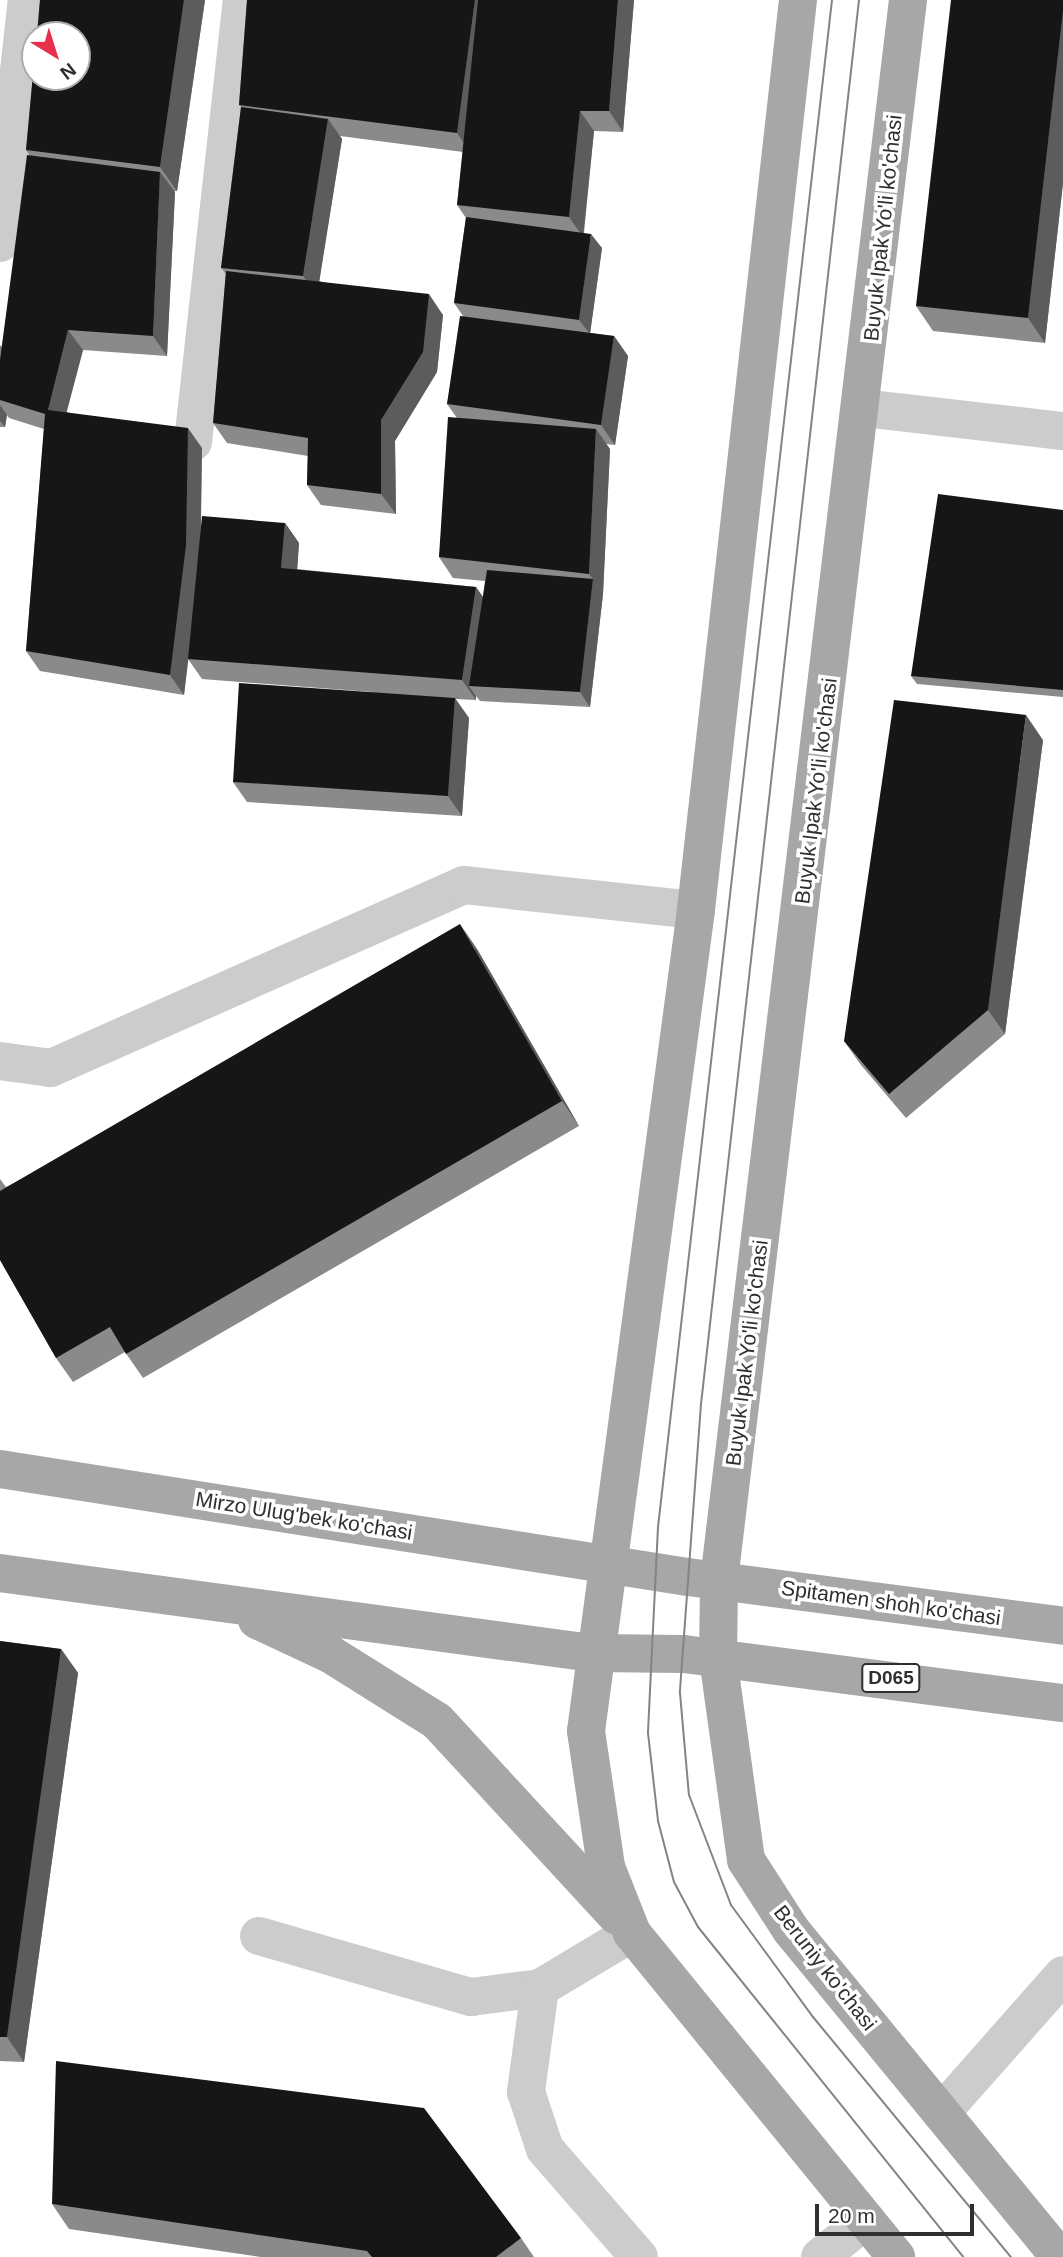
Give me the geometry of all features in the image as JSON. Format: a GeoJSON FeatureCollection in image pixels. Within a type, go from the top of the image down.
{"type":"FeatureCollection","features":[{"type":"Feature","properties":{"kind":"main road"},"geometry":{"type":"LineString","coordinates":[[632,1933],[606,1867],[592,1795],[586,1731],[592,1653],[608,1563],[696,910],[798,0]]}},
{"type":"Feature","properties":{"kind":"main road","name":"Buyuk Ipak Yo'li ko'chasi"},"geometry":{"type":"LineString","coordinates":[[719,1581],[863,408],[908,0]]}},
{"type":"Feature","properties":{"kind":"main road","name":"Mirzo Ulug'bek ko'chasi"},"geometry":{"type":"LineString","coordinates":[[0,1469],[719,1581]]}},
{"type":"Feature","properties":{"kind":"main road"},"geometry":{"type":"LineString","coordinates":[[0,1573],[592,1653],[718,1658]]}},
{"type":"Feature","properties":{"kind":"main road","name":"Spitamen shoh ko'chasi"},"geometry":{"type":"LineString","coordinates":[[719,1581],[1063,1626]]}},
{"type":"Feature","properties":{"kind":"main road","name":"Beruniy ko'chasi"},"geometry":{"type":"LineString","coordinates":[[719,1581],[718,1658],[746,1860],[791,1930],[1060,2257]]}},
{"type":"Feature","properties":{"kind":"main road"},"geometry":{"type":"LineString","coordinates":[[220,1603],[330,1654],[437,1721],[632,1933],[896,2257]]}},
{"type":"Feature","properties":{"kind":"main road","name":"D065"},"geometry":{"type":"LineString","coordinates":[[718,1658],[1063,1703]]}},
{"type":"Feature","properties":{"kind":"street"},"geometry":{"type":"LineString","coordinates":[[0,243],[27,0]]}},
{"type":"Feature","properties":{"kind":"street"},"geometry":{"type":"LineString","coordinates":[[193,442],[242,0]]}},
{"type":"Feature","properties":{"kind":"street"},"geometry":{"type":"LineString","coordinates":[[863,408],[1063,431]]}},
{"type":"Feature","properties":{"kind":"street"},"geometry":{"type":"LineString","coordinates":[[0,1061],[51,1068],[464,884],[696,910]]}},
{"type":"Feature","properties":{"kind":"street"},"geometry":{"type":"LineString","coordinates":[[259,1936],[471,1997],[540,1988],[632,1933]]}},
{"type":"Feature","properties":{"kind":"street"},"geometry":{"type":"LineString","coordinates":[[941,2113],[1063,1975]]}},
{"type":"Feature","properties":{"kind":"street"},"geometry":{"type":"LineString","coordinates":[[540,1988],[526,2092],[545,2149],[639,2257]]}},
{"type":"Feature","properties":{"kind":"street"},"geometry":{"type":"LineString","coordinates":[[820,2257],[866,2220]]}},
{"type":"Feature","properties":{"kind":"building"},"geometry":{"type":"Polygon","coordinates":[[[40,0],[184,0],[160,167],[26,150],[31,91],[91,91],[91,21],[38,21],[40,0]]]}},
{"type":"Feature","properties":{"kind":"building"},"geometry":{"type":"Polygon","coordinates":[[[247,0],[475,0],[457,133],[239,105],[247,0]]]}},
{"type":"Feature","properties":{"kind":"building"},"geometry":{"type":"Polygon","coordinates":[[[478,0],[618,0],[609,111],[580,111],[569,217],[457,205],[478,0]]]}},
{"type":"Feature","properties":{"kind":"building"},"geometry":{"type":"Polygon","coordinates":[[[951,0],[1063,0],[1028,318],[916,306],[951,0]]]}},
{"type":"Feature","properties":{"kind":"building"},"geometry":{"type":"Polygon","coordinates":[[[241,107],[328,119],[303,276],[221,268],[241,107]]]}},
{"type":"Feature","properties":{"kind":"building"},"geometry":{"type":"Polygon","coordinates":[[[27,155],[160,172],[153,336],[68,330],[48,410],[188,428],[186,545],[170,675],[26,651],[45,414],[0,400],[0,360],[27,155]]]}},
{"type":"Feature","properties":{"kind":"building"},"geometry":{"type":"Polygon","coordinates":[[[466,217],[591,234],[579,320],[454,303],[466,217]]]}},
{"type":"Feature","properties":{"kind":"building"},"geometry":{"type":"Polygon","coordinates":[[[226,271],[429,294],[423,352],[381,420],[381,494],[307,485],[308,438],[213,423],[226,271]]]}},
{"type":"Feature","properties":{"kind":"building"},"geometry":{"type":"Polygon","coordinates":[[[460,316],[614,336],[601,425],[447,404],[460,316]]]}},
{"type":"Feature","properties":{"kind":"building"},"geometry":{"type":"Polygon","coordinates":[[[448,417],[596,429],[589,574],[439,557],[448,417]]]}},
{"type":"Feature","properties":{"kind":"building"},"geometry":{"type":"Polygon","coordinates":[[[938,494],[1063,510],[1063,690],[911,676],[938,494]]]}},
{"type":"Feature","properties":{"kind":"building"},"geometry":{"type":"Polygon","coordinates":[[[202,516],[285,523],[281,568],[476,587],[462,680],[188,659],[202,516]]]}},
{"type":"Feature","properties":{"kind":"building"},"geometry":{"type":"Polygon","coordinates":[[[487,570],[593,579],[580,692],[469,686],[487,570]]]}},
{"type":"Feature","properties":{"kind":"building"},"geometry":{"type":"Polygon","coordinates":[[[239,683],[455,698],[448,796],[233,782],[239,683]]]}},
{"type":"Feature","properties":{"kind":"building"},"geometry":{"type":"Polygon","coordinates":[[[894,700],[1026,715],[988,1010],[889,1094],[844,1041],[894,700]]]}},
{"type":"Feature","properties":{"kind":"building"},"geometry":{"type":"Polygon","coordinates":[[[460,924],[562,1101],[126,1354],[110,1327],[56,1358],[0,1260],[0,1191],[460,924]]]}},
{"type":"Feature","properties":{"kind":"building"},"geometry":{"type":"Polygon","coordinates":[[[0,1641],[61,1649],[7,2037],[0,2037],[0,1641]]]}},
{"type":"Feature","properties":{"kind":"building"},"geometry":{"type":"Polygon","coordinates":[[[56,2061],[424,2108],[521,2238],[496,2257],[372,2257],[367,2251],[52,2204],[56,2061]]]}},
{"type":"Feature","properties":{"kind":"tram line"},"geometry":{"type":"LineString","coordinates":[[832,0],[658,1527],[648,1733],[658,1821],[674,1882],[698,1927],[963,2257]]}},
{"type":"Feature","properties":{"kind":"tram line"},"geometry":{"type":"LineString","coordinates":[[859,0],[701,1404],[680,1693],[689,1795],[731,1905],[813,2017],[1011,2257]]}}]}
